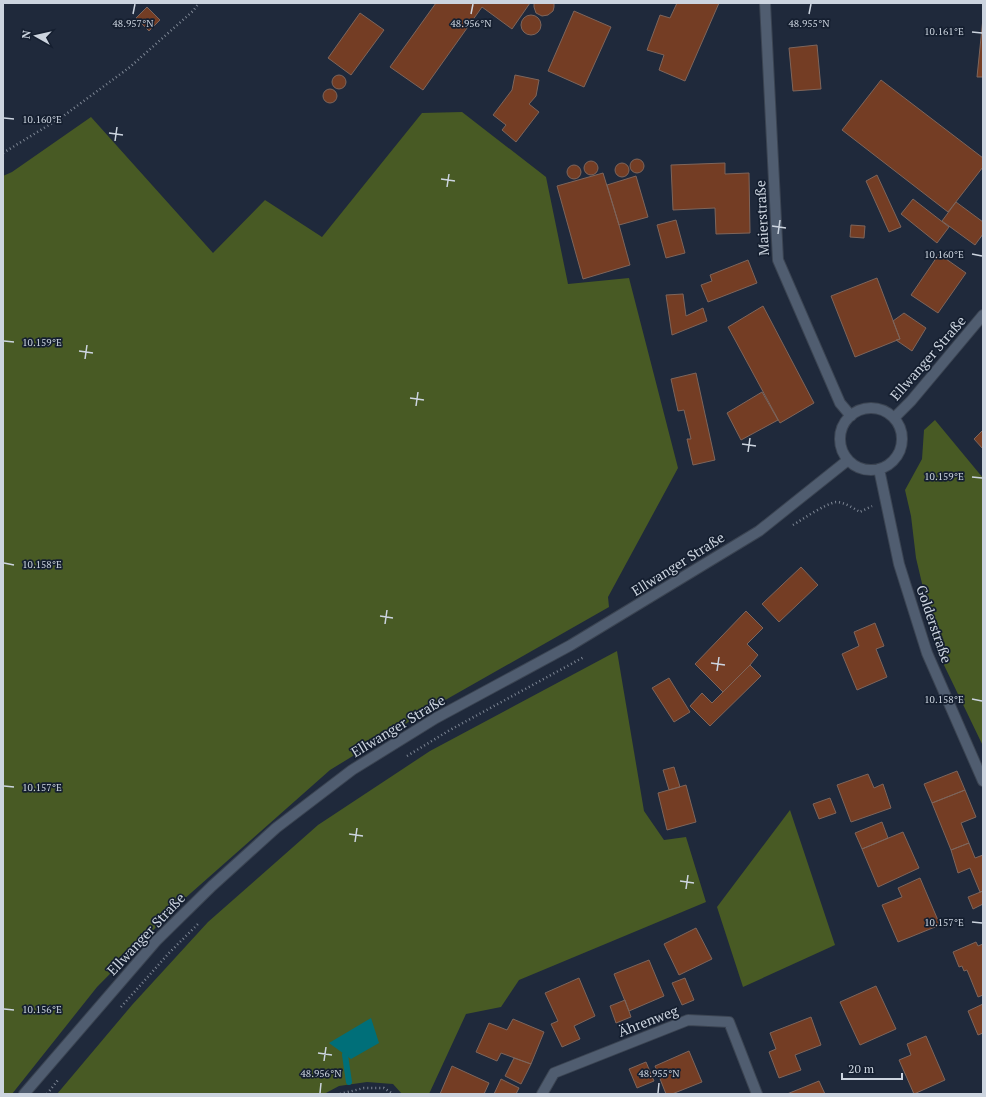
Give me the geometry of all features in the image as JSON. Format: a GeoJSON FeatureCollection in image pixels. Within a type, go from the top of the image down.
{"type":"FeatureCollection","features":[{"type":"Feature","properties":{"kind":"street","name":"Maierstraße"},"geometry":{"type":"LineString","coordinates":[[765,3],[778,260],[840,403],[851,416]]}},
{"type":"Feature","properties":{"kind":"street","name":"Ellwanger Straße"},"geometry":{"type":"LineString","coordinates":[[894,418],[911,401],[983,315]]}},
{"type":"Feature","properties":{"kind":"street","name":"Ellwanger Straße"},"geometry":{"type":"LineString","coordinates":[[851,416],[861,410],[873,408],[885,411],[894,418],[901,429],[902,442],[899,454],[890,463],[879,469]]}},
{"type":"Feature","properties":{"kind":"street"},"geometry":{"type":"LineString","coordinates":[[851,416],[843,426],[840,437],[842,449],[848,460],[857,466],[868,470],[879,469]]}},
{"type":"Feature","properties":{"kind":"street","name":"Ellwanger Straße"},"geometry":{"type":"LineString","coordinates":[[24,1094],[156,941],[212,886],[276,828],[311,801],[352,770],[430,722],[572,645],[759,531],[848,460]]}},
{"type":"Feature","properties":{"kind":"street","name":"Golderstraße"},"geometry":{"type":"LineString","coordinates":[[879,469],[899,564],[927,653],[983,781]]}},
{"type":"Feature","properties":{"kind":"street","name":"Ährenweg"},"geometry":{"type":"LineString","coordinates":[[542,1094],[554,1073],[688,1020],[729,1022],[757,1094]]}},
{"type":"Feature","properties":{"kind":"path"},"geometry":{"type":"LineString","coordinates":[[3,153],[62,117],[130,67],[193,11],[199,3]]}},
{"type":"Feature","properties":{"kind":"path"},"geometry":{"type":"LineString","coordinates":[[791,526],[818,510],[836,502],[851,506],[860,512],[886,500]]}},
{"type":"Feature","properties":{"kind":"path"},"geometry":{"type":"LineString","coordinates":[[404,758],[450,730],[577,662],[590,653]]}},
{"type":"Feature","properties":{"kind":"path"},"geometry":{"type":"LineString","coordinates":[[119,1010],[169,953],[202,920]]}},
{"type":"Feature","properties":{"kind":"path"},"geometry":{"type":"LineString","coordinates":[[47,1094],[60,1078]]}},
{"type":"Feature","properties":{"kind":"path"},"geometry":{"type":"LineString","coordinates":[[340,1094],[364,1088],[384,1088],[393,1094]]}},
{"type":"Feature","properties":{"kind":"shaded area"},"geometry":{"type":"Polygon","coordinates":[[[462,112],[546,177],[568,284],[629,278],[678,468],[608,597],[609,607],[433,707],[330,770],[183,900],[97,987],[12,1094],[3,1094],[3,176],[12,172],[91,117],[213,253],[265,200],[322,237],[422,113],[462,112]]]}},
{"type":"Feature","properties":{"kind":"shaded area"},"geometry":{"type":"Polygon","coordinates":[[[935,420],[983,478],[983,746],[943,663],[916,558],[911,516],[905,490],[922,459],[924,430],[935,420]]]}},
{"type":"Feature","properties":{"kind":"shaded area"},"geometry":{"type":"Polygon","coordinates":[[[617,651],[644,811],[664,840],[686,837],[706,902],[519,980],[501,1007],[466,1014],[429,1094],[402,1094],[393,1084],[367,1082],[339,1086],[324,1094],[57,1094],[132,1005],[208,922],[318,825],[430,751],[617,651]]]}},
{"type":"Feature","properties":{"kind":"shaded area"},"geometry":{"type":"Polygon","coordinates":[[[790,810],[835,945],[743,987],[717,907],[790,810]]]}},
{"type":"Feature","properties":{"kind":"shaded area"},"geometry":{"type":"Polygon","coordinates":[[[371,1018],[379,1043],[351,1059],[329,1043],[371,1018]]]}},
{"type":"Feature","properties":{"kind":"building"},"geometry":{"type":"Polygon","coordinates":[[[436,3],[530,3],[512,29],[482,7],[423,90],[390,67],[436,3]]]}},
{"type":"Feature","properties":{"kind":"building"},"geometry":{"type":"Polygon","coordinates":[[[534,3],[554,3],[553,11],[548,15],[542,16],[536,13],[534,3]]]}},
{"type":"Feature","properties":{"kind":"building"},"geometry":{"type":"Polygon","coordinates":[[[677,3],[719,3],[685,81],[659,70],[664,55],[647,50],[660,15],[670,18],[677,3]]]}},
{"type":"Feature","properties":{"kind":"building"},"geometry":{"type":"Polygon","coordinates":[[[147,7],[160,20],[149,31],[136,18],[147,7]]]}},
{"type":"Feature","properties":{"kind":"building"},"geometry":{"type":"Polygon","coordinates":[[[574,11],[611,27],[584,87],[548,71],[574,11]]]}},
{"type":"Feature","properties":{"kind":"building"},"geometry":{"type":"Polygon","coordinates":[[[360,13],[384,30],[351,75],[328,58],[360,13]]]}},
{"type":"Feature","properties":{"kind":"building"},"geometry":{"type":"Polygon","coordinates":[[[531,15],[538,18],[541,25],[538,32],[531,35],[524,32],[521,25],[524,18],[531,15]]]}},
{"type":"Feature","properties":{"kind":"building"},"geometry":{"type":"Polygon","coordinates":[[[983,18],[983,77],[977,77],[983,18]]]}},
{"type":"Feature","properties":{"kind":"building"},"geometry":{"type":"Polygon","coordinates":[[[817,45],[821,89],[793,91],[789,48],[817,45]]]}},
{"type":"Feature","properties":{"kind":"building"},"geometry":{"type":"Polygon","coordinates":[[[336,75],[342,75],[346,79],[346,85],[342,89],[336,89],[332,85],[332,79],[336,75]]]}},
{"type":"Feature","properties":{"kind":"building"},"geometry":{"type":"Polygon","coordinates":[[[515,75],[539,80],[536,96],[529,104],[539,112],[516,142],[502,130],[506,125],[493,115],[512,90],[515,75]]]}},
{"type":"Feature","properties":{"kind":"building"},"geometry":{"type":"Polygon","coordinates":[[[881,80],[983,158],[983,167],[948,212],[842,130],[881,80]]]}},
{"type":"Feature","properties":{"kind":"building"},"geometry":{"type":"Polygon","coordinates":[[[327,89],[333,89],[337,93],[337,99],[333,103],[327,103],[323,99],[323,93],[327,89]]]}},
{"type":"Feature","properties":{"kind":"building"},"geometry":{"type":"Polygon","coordinates":[[[637,159],[642,161],[644,166],[642,171],[637,173],[632,171],[630,166],[632,161],[637,159]]]}},
{"type":"Feature","properties":{"kind":"building"},"geometry":{"type":"Polygon","coordinates":[[[591,161],[596,163],[598,168],[596,173],[591,175],[586,173],[584,168],[586,163],[591,161]]]}},
{"type":"Feature","properties":{"kind":"building"},"geometry":{"type":"Polygon","coordinates":[[[622,163],[627,165],[629,170],[627,175],[622,177],[617,175],[615,170],[617,165],[622,163]]]}},
{"type":"Feature","properties":{"kind":"building"},"geometry":{"type":"Polygon","coordinates":[[[725,163],[725,174],[749,173],[750,233],[716,234],[715,208],[673,210],[671,165],[725,163]]]}},
{"type":"Feature","properties":{"kind":"building"},"geometry":{"type":"Polygon","coordinates":[[[574,165],[579,167],[581,172],[579,177],[574,179],[569,177],[567,172],[569,167],[574,165]]]}},
{"type":"Feature","properties":{"kind":"building"},"geometry":{"type":"Polygon","coordinates":[[[603,173],[630,265],[583,279],[557,186],[603,173]]]}},
{"type":"Feature","properties":{"kind":"building"},"geometry":{"type":"Polygon","coordinates":[[[877,175],[901,227],[889,232],[866,181],[877,175]]]}},
{"type":"Feature","properties":{"kind":"building"},"geometry":{"type":"Polygon","coordinates":[[[636,176],[648,217],[619,225],[607,185],[636,176]]]}},
{"type":"Feature","properties":{"kind":"building"},"geometry":{"type":"Polygon","coordinates":[[[913,199],[949,227],[937,243],[901,214],[913,199]]]}},
{"type":"Feature","properties":{"kind":"building"},"geometry":{"type":"Polygon","coordinates":[[[956,202],[983,222],[983,234],[975,245],[942,221],[956,202]]]}},
{"type":"Feature","properties":{"kind":"building"},"geometry":{"type":"Polygon","coordinates":[[[676,220],[685,253],[666,258],[657,225],[676,220]]]}},
{"type":"Feature","properties":{"kind":"building"},"geometry":{"type":"Polygon","coordinates":[[[851,225],[865,226],[864,238],[850,237],[851,225]]]}},
{"type":"Feature","properties":{"kind":"building"},"geometry":{"type":"Polygon","coordinates":[[[939,254],[966,273],[938,313],[911,295],[939,254]]]}},
{"type":"Feature","properties":{"kind":"building"},"geometry":{"type":"Polygon","coordinates":[[[748,260],[757,283],[708,302],[701,285],[712,281],[710,275],[748,260]]]}},
{"type":"Feature","properties":{"kind":"building"},"geometry":{"type":"Polygon","coordinates":[[[877,278],[900,339],[855,357],[831,296],[877,278]]]}},
{"type":"Feature","properties":{"kind":"building"},"geometry":{"type":"Polygon","coordinates":[[[683,294],[686,316],[703,308],[707,321],[672,335],[666,295],[683,294]]]}},
{"type":"Feature","properties":{"kind":"building"},"geometry":{"type":"Polygon","coordinates":[[[763,306],[814,403],[780,423],[728,327],[763,306]]]}},
{"type":"Feature","properties":{"kind":"building"},"geometry":{"type":"Polygon","coordinates":[[[904,313],[926,328],[912,351],[896,340],[900,339],[893,321],[904,313]]]}},
{"type":"Feature","properties":{"kind":"building"},"geometry":{"type":"Polygon","coordinates":[[[696,373],[715,460],[693,465],[687,439],[691,439],[684,410],[678,411],[671,379],[696,373]]]}},
{"type":"Feature","properties":{"kind":"building"},"geometry":{"type":"Polygon","coordinates":[[[762,392],[778,420],[741,440],[727,413],[762,392]]]}},
{"type":"Feature","properties":{"kind":"building"},"geometry":{"type":"Polygon","coordinates":[[[983,430],[983,449],[974,439],[983,430]]]}},
{"type":"Feature","properties":{"kind":"building"},"geometry":{"type":"Polygon","coordinates":[[[801,567],[818,585],[779,622],[762,604],[801,567]]]}},
{"type":"Feature","properties":{"kind":"building"},"geometry":{"type":"Polygon","coordinates":[[[746,611],[763,628],[747,644],[758,655],[723,692],[695,664],[746,611]]]}},
{"type":"Feature","properties":{"kind":"building"},"geometry":{"type":"Polygon","coordinates":[[[875,623],[884,646],[876,649],[887,677],[857,690],[842,654],[859,646],[854,632],[875,623]]]}},
{"type":"Feature","properties":{"kind":"building"},"geometry":{"type":"Polygon","coordinates":[[[750,665],[761,676],[710,726],[690,706],[702,693],[712,703],[750,665]]]}},
{"type":"Feature","properties":{"kind":"building"},"geometry":{"type":"Polygon","coordinates":[[[669,678],[690,712],[674,722],[652,688],[669,678]]]}},
{"type":"Feature","properties":{"kind":"building"},"geometry":{"type":"Polygon","coordinates":[[[674,767],[680,787],[669,790],[663,770],[674,767]]]}},
{"type":"Feature","properties":{"kind":"building"},"geometry":{"type":"Polygon","coordinates":[[[957,771],[965,790],[932,803],[924,784],[957,771]]]}},
{"type":"Feature","properties":{"kind":"building"},"geometry":{"type":"Polygon","coordinates":[[[868,774],[874,788],[883,784],[891,808],[851,822],[837,785],[868,774]]]}},
{"type":"Feature","properties":{"kind":"building"},"geometry":{"type":"Polygon","coordinates":[[[686,785],[696,822],[667,830],[658,793],[686,785]]]}},
{"type":"Feature","properties":{"kind":"building"},"geometry":{"type":"Polygon","coordinates":[[[965,790],[976,817],[961,823],[969,843],[951,850],[932,803],[965,790]]]}},
{"type":"Feature","properties":{"kind":"building"},"geometry":{"type":"Polygon","coordinates":[[[830,798],[836,813],[819,819],[813,804],[830,798]]]}},
{"type":"Feature","properties":{"kind":"building"},"geometry":{"type":"Polygon","coordinates":[[[882,822],[888,838],[862,849],[855,833],[882,822]]]}},
{"type":"Feature","properties":{"kind":"building"},"geometry":{"type":"Polygon","coordinates":[[[903,832],[919,868],[878,887],[862,849],[903,832]]]}},
{"type":"Feature","properties":{"kind":"building"},"geometry":{"type":"Polygon","coordinates":[[[969,843],[975,858],[983,855],[983,891],[980,892],[970,868],[958,873],[951,850],[969,843]]]}},
{"type":"Feature","properties":{"kind":"building"},"geometry":{"type":"Polygon","coordinates":[[[920,878],[940,925],[898,942],[882,905],[902,897],[898,888],[920,878]]]}},
{"type":"Feature","properties":{"kind":"building"},"geometry":{"type":"Polygon","coordinates":[[[983,891],[983,904],[973,909],[968,897],[983,891]]]}},
{"type":"Feature","properties":{"kind":"building"},"geometry":{"type":"Polygon","coordinates":[[[696,928],[712,959],[679,975],[664,944],[696,928]]]}},
{"type":"Feature","properties":{"kind":"building"},"geometry":{"type":"Polygon","coordinates":[[[976,942],[978,946],[983,944],[983,995],[978,997],[967,970],[964,971],[962,966],[959,967],[953,952],[976,942]]]}},
{"type":"Feature","properties":{"kind":"building"},"geometry":{"type":"Polygon","coordinates":[[[649,960],[664,996],[629,1011],[614,974],[649,960]]]}},
{"type":"Feature","properties":{"kind":"building"},"geometry":{"type":"Polygon","coordinates":[[[579,978],[595,1016],[574,1026],[580,1039],[562,1047],[551,1024],[558,1021],[545,993],[579,978]]]}},
{"type":"Feature","properties":{"kind":"building"},"geometry":{"type":"Polygon","coordinates":[[[685,978],[694,1000],[682,1005],[672,983],[685,978]]]}},
{"type":"Feature","properties":{"kind":"building"},"geometry":{"type":"Polygon","coordinates":[[[876,986],[896,1029],[860,1045],[840,1002],[876,986]]]}},
{"type":"Feature","properties":{"kind":"building"},"geometry":{"type":"Polygon","coordinates":[[[625,1000],[631,1017],[616,1023],[610,1006],[625,1000]]]}},
{"type":"Feature","properties":{"kind":"building"},"geometry":{"type":"Polygon","coordinates":[[[983,1004],[983,1033],[978,1035],[968,1011],[983,1004]]]}},
{"type":"Feature","properties":{"kind":"building"},"geometry":{"type":"Polygon","coordinates":[[[811,1017],[821,1045],[795,1055],[801,1070],[779,1078],[769,1052],[776,1049],[770,1033],[811,1017]]]}},
{"type":"Feature","properties":{"kind":"building"},"geometry":{"type":"Polygon","coordinates":[[[513,1019],[544,1032],[531,1064],[501,1053],[497,1061],[476,1052],[489,1023],[507,1030],[513,1019]]]}},
{"type":"Feature","properties":{"kind":"building"},"geometry":{"type":"Polygon","coordinates":[[[926,1036],[945,1080],[914,1094],[899,1060],[911,1055],[907,1044],[926,1036]]]}},
{"type":"Feature","properties":{"kind":"building"},"geometry":{"type":"Polygon","coordinates":[[[689,1051],[702,1082],[672,1094],[666,1094],[655,1066],[689,1051]]]}},
{"type":"Feature","properties":{"kind":"building"},"geometry":{"type":"Polygon","coordinates":[[[514,1058],[531,1064],[521,1084],[505,1076],[514,1058]]]}},
{"type":"Feature","properties":{"kind":"building"},"geometry":{"type":"Polygon","coordinates":[[[646,1062],[654,1081],[637,1088],[629,1069],[646,1062]]]}},
{"type":"Feature","properties":{"kind":"building"},"geometry":{"type":"Polygon","coordinates":[[[452,1066],[489,1083],[484,1094],[440,1094],[452,1066]]]}},
{"type":"Feature","properties":{"kind":"building"},"geometry":{"type":"Polygon","coordinates":[[[501,1079],[519,1088],[516,1094],[494,1094],[501,1079]]]}},
{"type":"Feature","properties":{"kind":"building"},"geometry":{"type":"Polygon","coordinates":[[[819,1081],[825,1094],[787,1094],[819,1081]]]}},
{"type":"Feature","properties":{"kind":"waterway"},"geometry":{"type":"LineString","coordinates":[[345,1055],[349,1082]]}}]}
